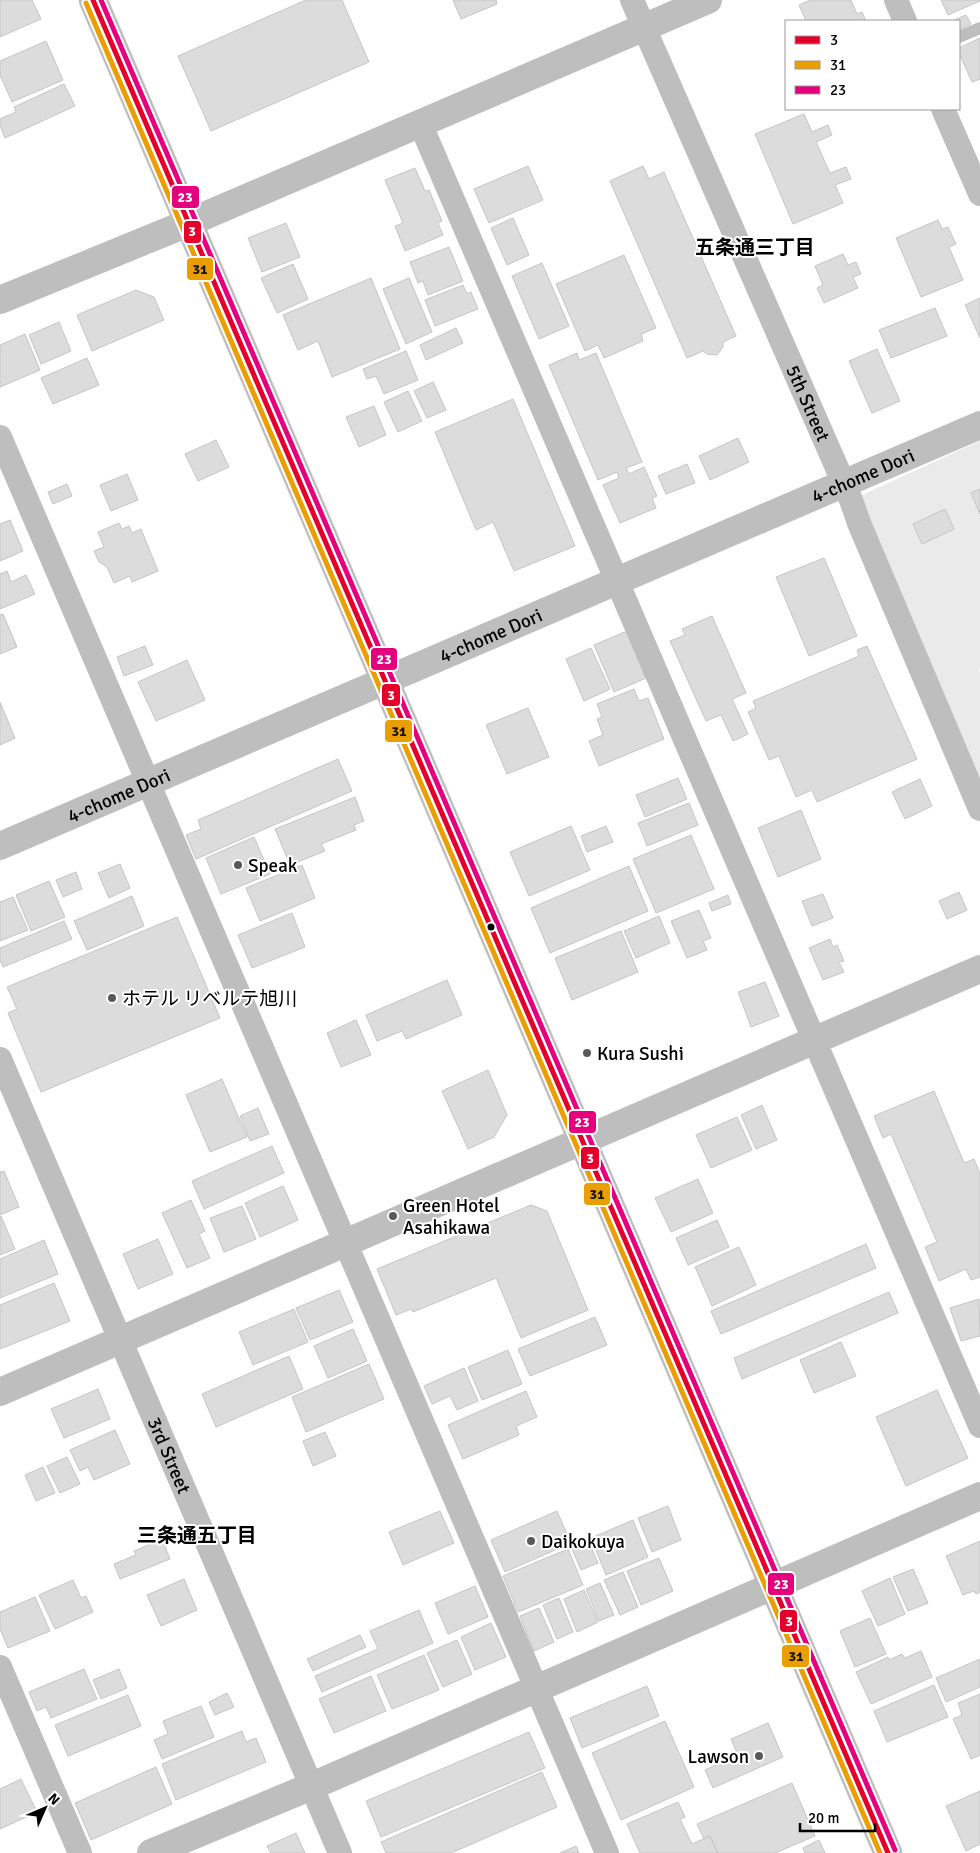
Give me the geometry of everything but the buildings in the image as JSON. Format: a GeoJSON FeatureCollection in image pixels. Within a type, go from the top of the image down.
{"type":"FeatureCollection","features":[{"type":"Feature","properties":{"kind":"highway"},"geometry":{"type":"LineString","coordinates":[[93,0],[888,1853]]}},
{"type":"Feature","properties":{"kind":"street","name":"5th Street"},"geometry":{"type":"LineString","coordinates":[[632,0],[844,484],[866,541],[980,810]]}},
{"type":"Feature","properties":{"kind":"street"},"geometry":{"type":"LineString","coordinates":[[0,300],[188,223],[708,0]]}},
{"type":"Feature","properties":{"kind":"street"},"geometry":{"type":"LineString","coordinates":[[896,0],[905,20]]}},
{"type":"Feature","properties":{"kind":"street"},"geometry":{"type":"LineString","coordinates":[[943,110],[980,194]]}},
{"type":"Feature","properties":{"kind":"street"},"geometry":{"type":"LineString","coordinates":[[420,123],[619,580],[980,1426]]}},
{"type":"Feature","properties":{"kind":"street","name":"4-chome Dori"},"geometry":{"type":"LineString","coordinates":[[0,846],[980,425]]}},
{"type":"Feature","properties":{"kind":"street"},"geometry":{"type":"LineString","coordinates":[[0,437],[607,1853]]}},
{"type":"Feature","properties":{"kind":"street"},"geometry":{"type":"LineString","coordinates":[[0,1392],[980,969]]}},
{"type":"Feature","properties":{"kind":"street","name":"3rd Street"},"geometry":{"type":"LineString","coordinates":[[0,1059],[340,1853]]}},
{"type":"Feature","properties":{"kind":"street"},"geometry":{"type":"LineString","coordinates":[[151,1853],[312,1786],[980,1496]]}},
{"type":"Feature","properties":{"kind":"street"},"geometry":{"type":"LineString","coordinates":[[0,1667],[80,1853]]}},
{"type":"Feature","properties":{"kind":"lane"},"geometry":{"type":"LineString","coordinates":[[960,37],[980,28]]}},
{"type":"Feature","properties":{"kind":"shaded area"},"geometry":{"type":"Polygon","coordinates":[[[980,441],[979,669],[980,809],[851,500],[980,441]]]}},
{"type":"Feature","properties":{"kind":"transit line","name":"3"},"geometry":{"type":"LineString","coordinates":[[93,0],[888,1853]]}},
{"type":"Feature","properties":{"kind":"transit line","name":"23"},"geometry":{"type":"LineString","coordinates":[[101,0],[895,1850]]}},
{"type":"Feature","properties":{"kind":"transit line","name":"31"},"geometry":{"type":"LineString","coordinates":[[86,3],[880,1853]]}},
{"type":"Feature","properties":{"kind":"place","name":"Speak"},"geometry":{"type":"Point","coordinates":[238,865]}},
{"type":"Feature","properties":{"kind":"place","name":"ホテル リベルテ旭川"},"geometry":{"type":"Point","coordinates":[112,998]}},
{"type":"Feature","properties":{"kind":"place","name":"Kura Sushi"},"geometry":{"type":"Point","coordinates":[587,1053]}},
{"type":"Feature","properties":{"kind":"place","name":"Green Hotel Asahikawa"},"geometry":{"type":"Point","coordinates":[393,1216]}},
{"type":"Feature","properties":{"kind":"place","name":"Daikokuya"},"geometry":{"type":"Point","coordinates":[531,1541]}},
{"type":"Feature","properties":{"kind":"place","name":"Lawson"},"geometry":{"type":"Point","coordinates":[759,1756]}},
{"type":"Feature","properties":{"kind":"district","name":"五条通三丁目"},"geometry":{"type":"Point","coordinates":[755,247]}},
{"type":"Feature","properties":{"kind":"district","name":"三条通五丁目"},"geometry":{"type":"Point","coordinates":[197,1535]}}]}
